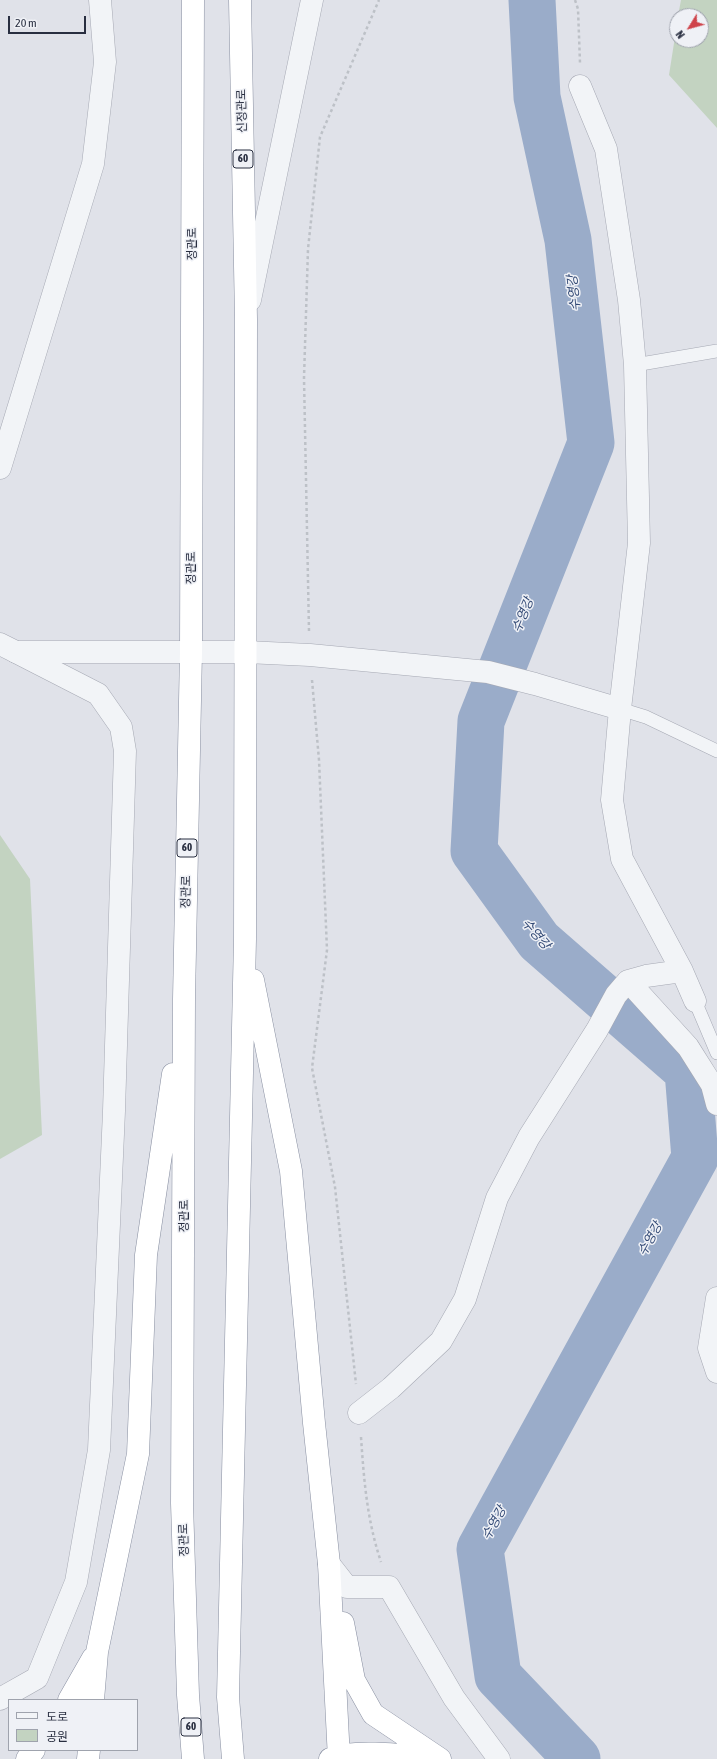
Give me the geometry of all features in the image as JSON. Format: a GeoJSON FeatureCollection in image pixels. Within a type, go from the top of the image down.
{"type":"FeatureCollection","features":[{"type":"Feature","properties":{"kind":"highway","name":"정관로"},"geometry":{"type":"LineString","coordinates":[[193,0],[191,651],[184,999],[182,1503],[188,1695],[193,1759]]}},
{"type":"Feature","properties":{"kind":"highway","name":"신정관로"},"geometry":{"type":"LineString","coordinates":[[240,0],[246,319]]}},
{"type":"Feature","properties":{"kind":"highway","name":"60"},"geometry":{"type":"LineString","coordinates":[[233,1759],[228,1697],[245,939],[246,319]]}},
{"type":"Feature","properties":{"kind":"highway"},"geometry":{"type":"LineString","coordinates":[[245,939],[291,1171],[329,1574],[336,1758],[388,1754],[439,1759]]}},
{"type":"Feature","properties":{"kind":"highway"},"geometry":{"type":"LineString","coordinates":[[93,1699],[97,1652],[138,1454],[146,1255],[184,999]]}},
{"type":"Feature","properties":{"kind":"highway"},"geometry":{"type":"LineString","coordinates":[[329,1574],[343,1622],[354,1680],[373,1714],[439,1759]]}},
{"type":"Feature","properties":{"kind":"highway"},"geometry":{"type":"LineString","coordinates":[[70,1699],[97,1652]]}},
{"type":"Feature","properties":{"kind":"highway"},"geometry":{"type":"LineString","coordinates":[[27,1759],[33,1751]]}},
{"type":"Feature","properties":{"kind":"street"},"geometry":{"type":"LineString","coordinates":[[0,468],[93,164],[104,62],[100,0]]}},
{"type":"Feature","properties":{"kind":"street"},"geometry":{"type":"LineString","coordinates":[[246,319],[312,0]]}},
{"type":"Feature","properties":{"kind":"street"},"geometry":{"type":"LineString","coordinates":[[580,86],[606,148],[629,300],[635,365],[639,543],[620,709],[612,800],[622,859],[682,971],[695,1001]]}},
{"type":"Feature","properties":{"kind":"street"},"geometry":{"type":"LineString","coordinates":[[8,648],[246,652],[310,655],[488,672],[620,709]]}},
{"type":"Feature","properties":{"kind":"street"},"geometry":{"type":"LineString","coordinates":[[0,1700],[37,1678],[76,1582],[99,1450],[114,1111],[125,751],[121,727],[98,694],[8,648]]}},
{"type":"Feature","properties":{"kind":"street"},"geometry":{"type":"LineString","coordinates":[[359,1413],[391,1388],[441,1341],[465,1299],[497,1198],[529,1137],[622,988],[682,971]]}},
{"type":"Feature","properties":{"kind":"street"},"geometry":{"type":"LineString","coordinates":[[622,988],[688,1047],[712,1085],[717,1104]]}},
{"type":"Feature","properties":{"kind":"street"},"geometry":{"type":"LineString","coordinates":[[717,1298],[709,1348],[717,1372]]}},
{"type":"Feature","properties":{"kind":"street"},"geometry":{"type":"LineString","coordinates":[[329,1574],[347,1587],[389,1587],[454,1698],[499,1759]]}},
{"type":"Feature","properties":{"kind":"lane"},"geometry":{"type":"LineString","coordinates":[[635,365],[717,351]]}},
{"type":"Feature","properties":{"kind":"lane"},"geometry":{"type":"LineString","coordinates":[[620,709],[646,717],[717,751]]}},
{"type":"Feature","properties":{"kind":"lane"},"geometry":{"type":"LineString","coordinates":[[695,1001],[717,1053]]}},
{"type":"Feature","properties":{"kind":"path"},"geometry":{"type":"LineString","coordinates":[[379,0],[320,137],[308,249],[304,378],[310,655],[319,760],[327,950],[312,1068],[335,1187],[359,1413],[365,1498],[373,1539],[389,1587]]}},
{"type":"Feature","properties":{"kind":"path"},"geometry":{"type":"LineString","coordinates":[[575,0],[578,9],[580,86]]}},
{"type":"Feature","properties":{"kind":"green space"},"geometry":{"type":"Polygon","coordinates":[[[681,0],[717,0],[717,128],[669,75],[673,48],[709,48],[709,8],[680,8],[681,0]]]}},
{"type":"Feature","properties":{"kind":"green space"},"geometry":{"type":"Polygon","coordinates":[[[0,835],[30,879],[42,1135],[0,1159],[0,835]]]}},
{"type":"Feature","properties":{"kind":"waterway","name":"수영강"},"geometry":{"type":"LineString","coordinates":[[532,0],[537,97],[568,240],[591,443],[481,721],[474,851],[539,941],[688,1071],[695,1158],[480,1549],[498,1676],[577,1759]]}}]}
